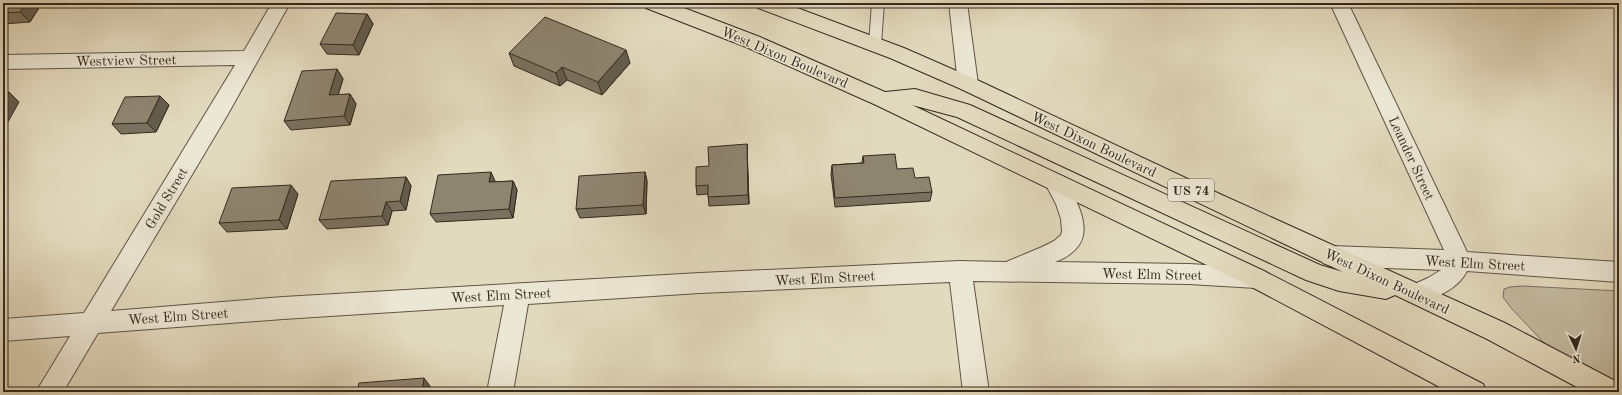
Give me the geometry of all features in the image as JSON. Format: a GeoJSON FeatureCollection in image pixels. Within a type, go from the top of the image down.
{"type":"FeatureCollection","features":[{"type":"Feature","properties":{"kind":"highway","name":"West Dixon Boulevard"},"geometry":{"type":"LineString","coordinates":[[653,3],[753,42],[883,100],[1256,278],[1474,392]]}},
{"type":"Feature","properties":{"kind":"highway","name":"West Dixon Boulevard"},"geometry":{"type":"LineString","coordinates":[[765,3],[875,44],[968,84],[1331,256],[1496,331],[1611,392]]}},
{"type":"Feature","properties":{"kind":"highway"},"geometry":{"type":"LineString","coordinates":[[883,100],[916,97],[963,111],[1314,273],[1339,281],[1416,294]]}},
{"type":"Feature","properties":{"kind":"street","name":"Gold Street"},"geometry":{"type":"LineString","coordinates":[[49,392],[221,108],[248,58],[281,3]]}},
{"type":"Feature","properties":{"kind":"street"},"geometry":{"type":"LineString","coordinates":[[958,3],[968,84]]}},
{"type":"Feature","properties":{"kind":"street","name":"Leander Street"},"geometry":{"type":"LineString","coordinates":[[1339,3],[1460,261]]}},
{"type":"Feature","properties":{"kind":"street","name":"Westview Street"},"geometry":{"type":"LineString","coordinates":[[3,62],[248,58]]}},
{"type":"Feature","properties":{"kind":"street","name":"West Elm Street"},"geometry":{"type":"LineString","coordinates":[[1000,272],[1050,254],[1065,246],[1072,238],[1075,229],[1072,216],[1068,203],[1056,183]]}},
{"type":"Feature","properties":{"kind":"street","name":"West Elm Street"},"geometry":{"type":"LineString","coordinates":[[1331,256],[1460,261],[1619,272]]}},
{"type":"Feature","properties":{"kind":"street"},"geometry":{"type":"LineString","coordinates":[[1416,294],[1444,282],[1456,271],[1460,261]]}},
{"type":"Feature","properties":{"kind":"street"},"geometry":{"type":"LineString","coordinates":[[960,271],[976,392]]}},
{"type":"Feature","properties":{"kind":"street","name":"West Elm Street"},"geometry":{"type":"LineString","coordinates":[[3,330],[283,308],[692,284],[960,271],[1189,274],[1256,278]]}},
{"type":"Feature","properties":{"kind":"street"},"geometry":{"type":"LineString","coordinates":[[500,392],[518,294]]}},
{"type":"Feature","properties":{"kind":"lane"},"geometry":{"type":"LineString","coordinates":[[875,44],[878,3]]}},
{"type":"Feature","properties":{"kind":"shaded area"},"geometry":{"type":"Polygon","coordinates":[[[1523,286],[1619,291],[1619,385],[1549,348],[1511,308],[1503,297],[1504,289],[1523,286]]]}},
{"type":"Feature","properties":{"kind":"building"},"geometry":{"type":"Polygon","coordinates":[[[3,3],[26,3],[20,12],[3,13],[3,3]]]}},
{"type":"Feature","properties":{"kind":"building"},"geometry":{"type":"Polygon","coordinates":[[[336,13],[367,14],[353,45],[320,44],[336,13]]]}},
{"type":"Feature","properties":{"kind":"building"},"geometry":{"type":"Polygon","coordinates":[[[545,17],[626,50],[598,82],[562,67],[556,73],[509,53],[545,17]]]}},
{"type":"Feature","properties":{"kind":"building"},"geometry":{"type":"Polygon","coordinates":[[[337,69],[329,95],[350,94],[344,116],[284,121],[302,71],[337,69]]]}},
{"type":"Feature","properties":{"kind":"building"},"geometry":{"type":"Polygon","coordinates":[[[3,92],[9,92],[3,102],[3,92]]]}},
{"type":"Feature","properties":{"kind":"building"},"geometry":{"type":"Polygon","coordinates":[[[160,96],[147,123],[112,124],[125,97],[160,96]]]}},
{"type":"Feature","properties":{"kind":"building"},"geometry":{"type":"Polygon","coordinates":[[[747,144],[748,195],[708,197],[708,185],[696,186],[696,167],[709,166],[708,147],[747,144]]]}},
{"type":"Feature","properties":{"kind":"building"},"geometry":{"type":"Polygon","coordinates":[[[895,154],[897,169],[913,168],[915,178],[929,177],[932,192],[835,198],[832,165],[864,163],[863,156],[895,154]]]}},
{"type":"Feature","properties":{"kind":"building"},"geometry":{"type":"Polygon","coordinates":[[[491,172],[489,182],[513,181],[509,209],[430,214],[438,175],[491,172]]]}},
{"type":"Feature","properties":{"kind":"building"},"geometry":{"type":"Polygon","coordinates":[[[645,172],[643,205],[576,209],[579,176],[645,172]]]}},
{"type":"Feature","properties":{"kind":"building"},"geometry":{"type":"Polygon","coordinates":[[[406,177],[400,201],[386,202],[382,216],[319,220],[331,181],[406,177]]]}},
{"type":"Feature","properties":{"kind":"building"},"geometry":{"type":"Polygon","coordinates":[[[291,185],[279,220],[219,223],[232,188],[291,185]]]}},
{"type":"Feature","properties":{"kind":"building"},"geometry":{"type":"Polygon","coordinates":[[[424,378],[422,392],[357,392],[359,383],[424,378]]]}},
{"type":"Feature","properties":{"kind":"building"},"geometry":{"type":"Polygon","coordinates":[[[288,388],[287,392],[228,392],[288,388]]]}}]}
